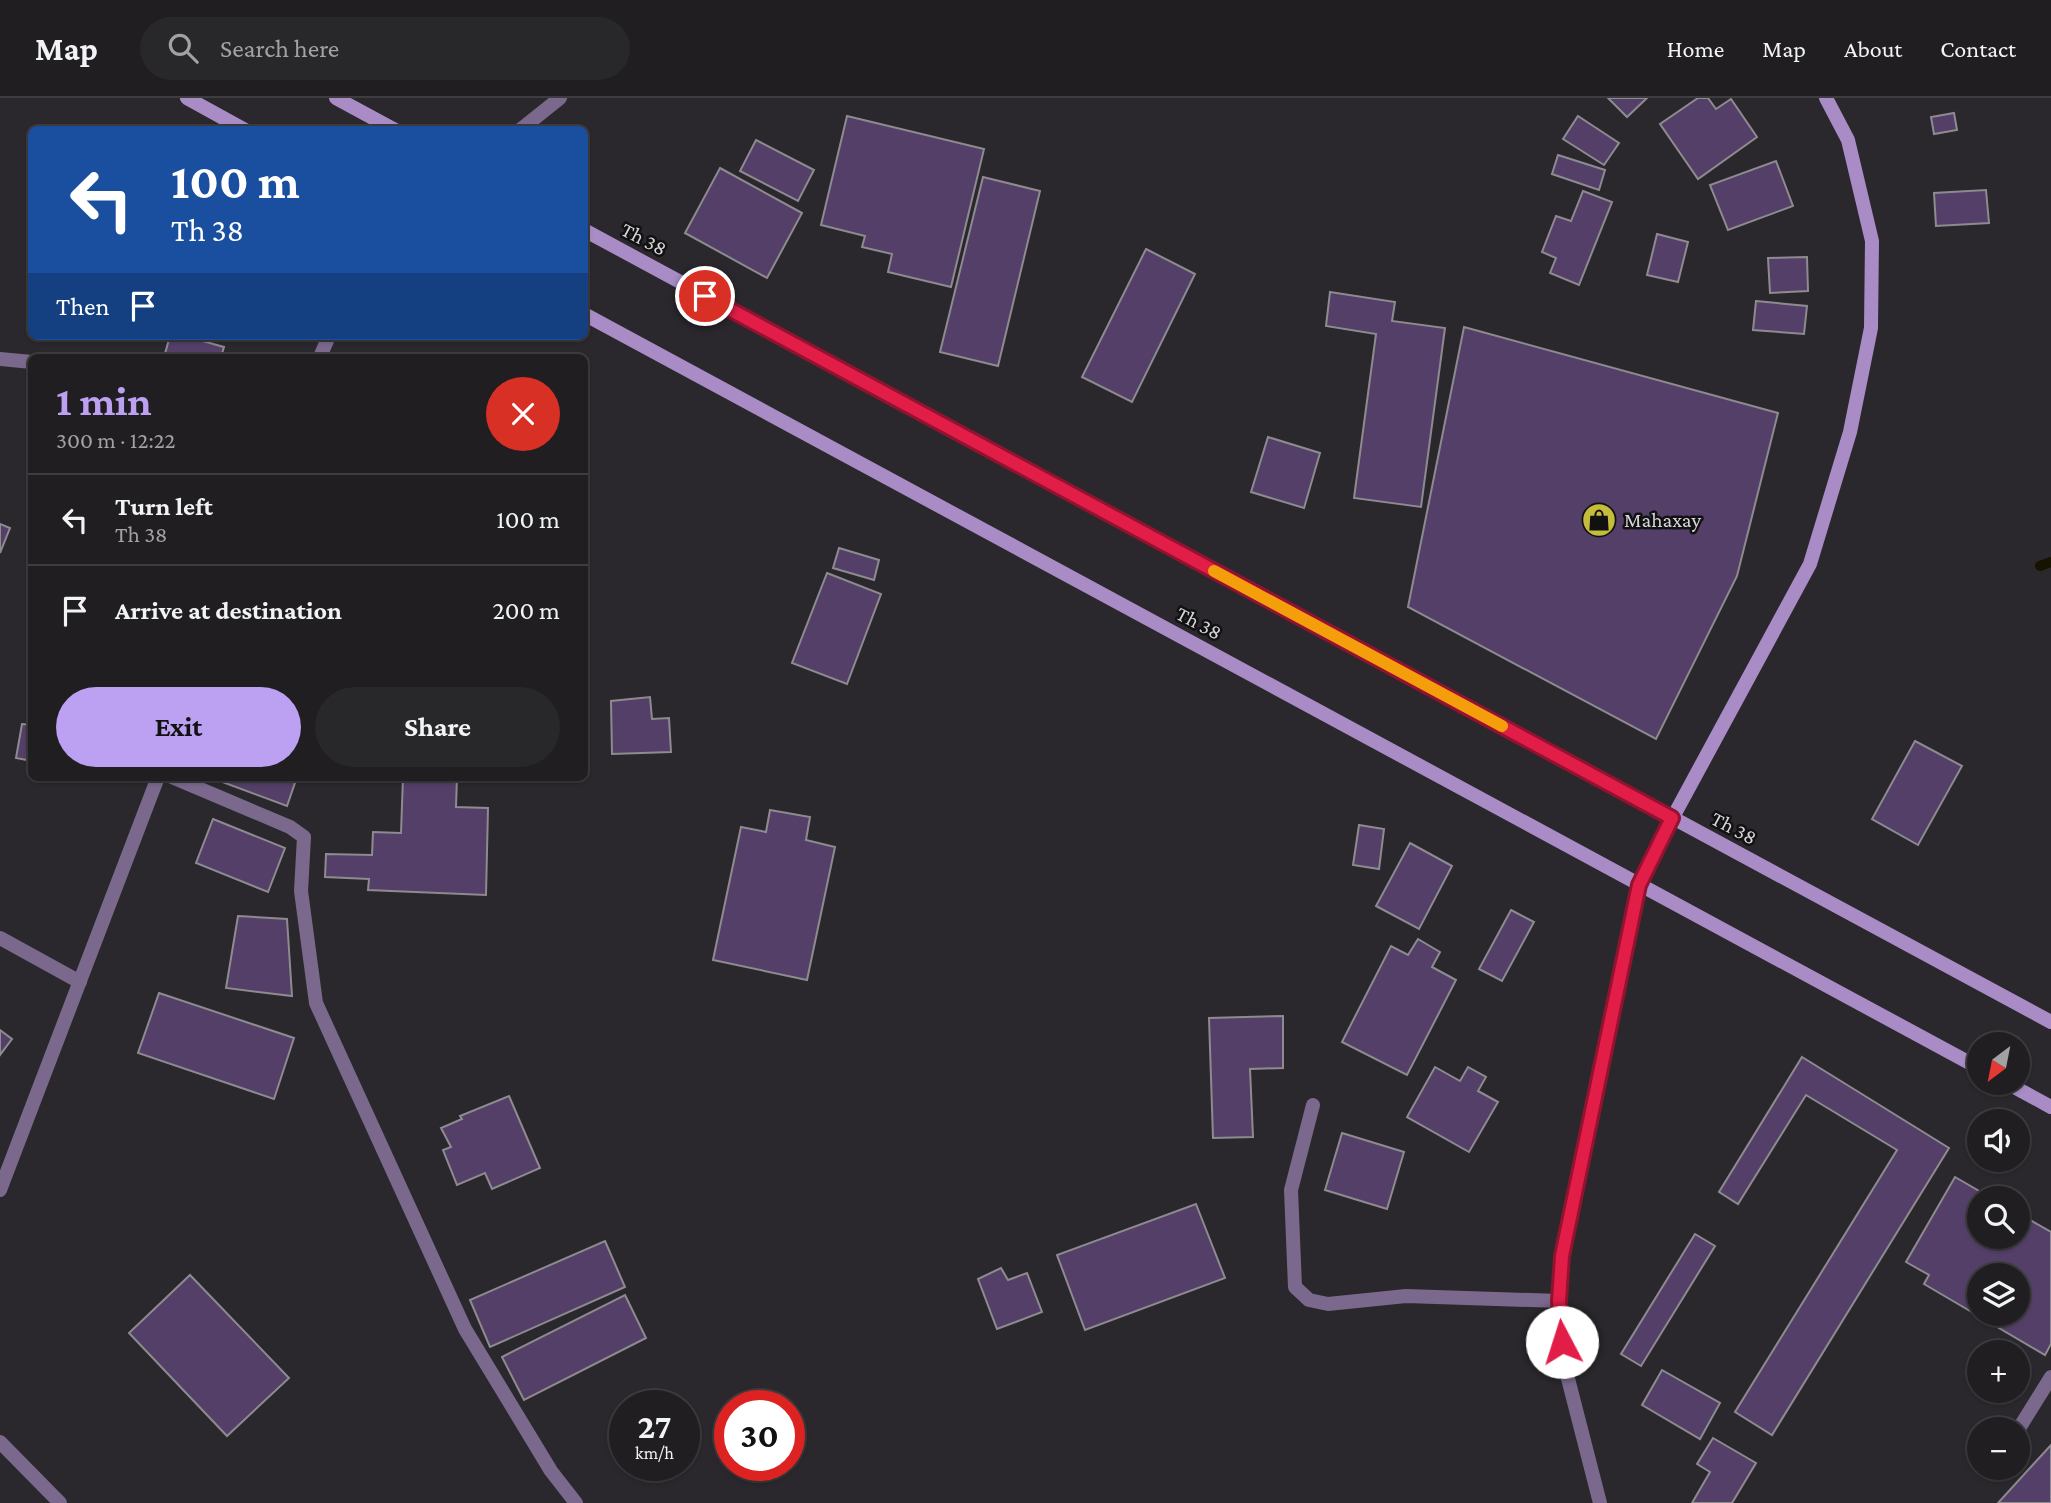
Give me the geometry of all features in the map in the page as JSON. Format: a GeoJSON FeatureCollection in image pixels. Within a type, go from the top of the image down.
{"type":"FeatureCollection","features":[{"type":"Feature","properties":{"kind":"street"},"geometry":{"type":"LineString","coordinates":[[187,98],[238,126]]}},
{"type":"Feature","properties":{"kind":"street"},"geometry":{"type":"LineString","coordinates":[[336,98],[388,126]]}},
{"type":"Feature","properties":{"kind":"street"},"geometry":{"type":"LineString","coordinates":[[525,126],[560,98]]}},
{"type":"Feature","properties":{"kind":"street"},"geometry":{"type":"LineString","coordinates":[[1600,1503],[1564,1363],[1559,1301],[1562,1256],[1639,885],[1672,818],[1810,564],[1850,432],[1871,328],[1872,241],[1848,141],[1826,98]]}},
{"type":"Feature","properties":{"kind":"street","name":"Th 38"},"geometry":{"type":"LineString","coordinates":[[588,232],[2051,1022]]}},
{"type":"Feature","properties":{"kind":"street","name":"Th 38"},"geometry":{"type":"LineString","coordinates":[[588,316],[1967,1062]]}},
{"type":"Feature","properties":{"kind":"street"},"geometry":{"type":"LineString","coordinates":[[0,359],[28,362]]}},
{"type":"Feature","properties":{"kind":"street"},"geometry":{"type":"LineString","coordinates":[[0,1190],[156,781]]}},
{"type":"Feature","properties":{"kind":"street"},"geometry":{"type":"LineString","coordinates":[[181,781],[290,827],[304,837],[301,891],[316,1003],[465,1329],[551,1471],[576,1503]]}},
{"type":"Feature","properties":{"kind":"street"},"geometry":{"type":"LineString","coordinates":[[0,938],[80,982]]}},
{"type":"Feature","properties":{"kind":"street"},"geometry":{"type":"LineString","coordinates":[[2030,1096],[2051,1107]]}},
{"type":"Feature","properties":{"kind":"street"},"geometry":{"type":"LineString","coordinates":[[1313,1105],[1291,1190],[1295,1287],[1309,1300],[1328,1304],[1406,1296],[1559,1301]]}},
{"type":"Feature","properties":{"kind":"street"},"geometry":{"type":"LineString","coordinates":[[2026,1417],[2051,1377]]}},
{"type":"Feature","properties":{"kind":"street"},"geometry":{"type":"LineString","coordinates":[[0,1442],[60,1503]]}},
{"type":"Feature","properties":{"kind":"building"},"geometry":{"type":"Polygon","coordinates":[[[1608,98],[1647,98],[1627,117],[1608,98]]]}},
{"type":"Feature","properties":{"kind":"building"},"geometry":{"type":"Polygon","coordinates":[[[1698,98],[1708,98],[1716,109],[1731,99],[1757,137],[1698,179],[1660,124],[1698,98]]]}},
{"type":"Feature","properties":{"kind":"building"},"geometry":{"type":"Polygon","coordinates":[[[1954,113],[1957,130],[1934,134],[1931,117],[1954,113]]]}},
{"type":"Feature","properties":{"kind":"building"},"geometry":{"type":"Polygon","coordinates":[[[847,116],[984,149],[951,287],[888,272],[892,254],[862,247],[865,236],[821,225],[847,116]]]}},
{"type":"Feature","properties":{"kind":"building"},"geometry":{"type":"Polygon","coordinates":[[[1578,116],[1619,143],[1604,165],[1563,139],[1578,116]]]}},
{"type":"Feature","properties":{"kind":"building"},"geometry":{"type":"Polygon","coordinates":[[[756,140],[814,170],[798,201],[740,171],[756,140]]]}},
{"type":"Feature","properties":{"kind":"building"},"geometry":{"type":"Polygon","coordinates":[[[1558,155],[1605,170],[1599,190],[1552,174],[1558,155]]]}},
{"type":"Feature","properties":{"kind":"building"},"geometry":{"type":"Polygon","coordinates":[[[1776,161],[1793,206],[1728,230],[1710,185],[1776,161]]]}},
{"type":"Feature","properties":{"kind":"building"},"geometry":{"type":"Polygon","coordinates":[[[720,168],[802,213],[767,278],[685,233],[720,168]]]}},
{"type":"Feature","properties":{"kind":"building"},"geometry":{"type":"Polygon","coordinates":[[[983,177],[1040,191],[998,366],[940,352],[983,177]]]}},
{"type":"Feature","properties":{"kind":"building"},"geometry":{"type":"Polygon","coordinates":[[[1986,190],[1989,223],[1936,226],[1934,193],[1986,190]]]}},
{"type":"Feature","properties":{"kind":"building"},"geometry":{"type":"Polygon","coordinates":[[[1583,191],[1612,202],[1579,285],[1550,273],[1556,258],[1542,252],[1556,216],[1571,221],[1583,191]]]}},
{"type":"Feature","properties":{"kind":"building"},"geometry":{"type":"Polygon","coordinates":[[[1657,234],[1688,242],[1678,282],[1647,275],[1657,234]]]}},
{"type":"Feature","properties":{"kind":"building"},"geometry":{"type":"Polygon","coordinates":[[[1146,249],[1195,274],[1132,402],[1082,377],[1146,249]]]}},
{"type":"Feature","properties":{"kind":"building"},"geometry":{"type":"Polygon","coordinates":[[[1807,257],[1808,291],[1770,293],[1768,258],[1807,257]]]}},
{"type":"Feature","properties":{"kind":"building"},"geometry":{"type":"Polygon","coordinates":[[[1330,292],[1395,302],[1392,321],[1445,328],[1421,507],[1354,498],[1376,334],[1326,326],[1330,292]]]}},
{"type":"Feature","properties":{"kind":"building"},"geometry":{"type":"Polygon","coordinates":[[[1756,301],[1807,306],[1804,334],[1753,330],[1756,301]]]}},
{"type":"Feature","properties":{"kind":"building"},"geometry":{"type":"Polygon","coordinates":[[[1464,327],[1778,413],[1737,576],[1656,739],[1408,607],[1464,327]]]}},
{"type":"Feature","properties":{"kind":"building"},"geometry":{"type":"Polygon","coordinates":[[[169,340],[199,340],[224,347],[222,354],[165,354],[169,340]]]}},
{"type":"Feature","properties":{"kind":"building"},"geometry":{"type":"Polygon","coordinates":[[[1268,437],[1320,453],[1304,508],[1251,492],[1268,437]]]}},
{"type":"Feature","properties":{"kind":"building"},"geometry":{"type":"Polygon","coordinates":[[[0,524],[10,528],[0,553],[0,524]]]}},
{"type":"Feature","properties":{"kind":"building"},"geometry":{"type":"Polygon","coordinates":[[[839,548],[879,560],[874,580],[833,568],[839,548]]]}},
{"type":"Feature","properties":{"kind":"building"},"geometry":{"type":"Polygon","coordinates":[[[827,573],[881,594],[847,684],[792,663],[827,573]]]}},
{"type":"Feature","properties":{"kind":"building"},"geometry":{"type":"Polygon","coordinates":[[[650,697],[652,719],[669,718],[671,752],[612,754],[611,701],[650,697]]]}},
{"type":"Feature","properties":{"kind":"building"},"geometry":{"type":"Polygon","coordinates":[[[22,724],[28,725],[28,760],[16,758],[22,724]]]}},
{"type":"Feature","properties":{"kind":"building"},"geometry":{"type":"Polygon","coordinates":[[[1915,741],[1962,766],[1918,845],[1872,819],[1915,741]]]}},
{"type":"Feature","properties":{"kind":"building"},"geometry":{"type":"Polygon","coordinates":[[[220,781],[296,781],[287,806],[220,781]]]}},
{"type":"Feature","properties":{"kind":"building"},"geometry":{"type":"Polygon","coordinates":[[[403,781],[457,781],[456,807],[488,808],[486,895],[368,890],[369,879],[325,877],[326,854],[372,855],[373,832],[401,833],[403,781]]]}},
{"type":"Feature","properties":{"kind":"building"},"geometry":{"type":"Polygon","coordinates":[[[770,810],[810,817],[806,840],[835,847],[807,980],[713,960],[741,827],[766,832],[770,810]]]}},
{"type":"Feature","properties":{"kind":"building"},"geometry":{"type":"Polygon","coordinates":[[[213,819],[285,848],[268,892],[196,863],[213,819]]]}},
{"type":"Feature","properties":{"kind":"building"},"geometry":{"type":"Polygon","coordinates":[[[1359,825],[1384,829],[1379,869],[1353,865],[1359,825]]]}},
{"type":"Feature","properties":{"kind":"building"},"geometry":{"type":"Polygon","coordinates":[[[1410,843],[1452,866],[1419,929],[1376,906],[1410,843]]]}},
{"type":"Feature","properties":{"kind":"building"},"geometry":{"type":"Polygon","coordinates":[[[1511,910],[1534,922],[1502,981],[1479,969],[1511,910]]]}},
{"type":"Feature","properties":{"kind":"building"},"geometry":{"type":"Polygon","coordinates":[[[238,916],[287,919],[292,996],[226,988],[238,916]]]}},
{"type":"Feature","properties":{"kind":"building"},"geometry":{"type":"Polygon","coordinates":[[[1418,939],[1440,952],[1432,967],[1456,980],[1407,1075],[1342,1042],[1391,946],[1408,955],[1418,939]]]}},
{"type":"Feature","properties":{"kind":"building"},"geometry":{"type":"Polygon","coordinates":[[[159,993],[294,1038],[274,1099],[138,1053],[159,993]]]}},
{"type":"Feature","properties":{"kind":"building"},"geometry":{"type":"Polygon","coordinates":[[[1283,1016],[1283,1068],[1250,1069],[1253,1137],[1213,1138],[1209,1018],[1283,1016]]]}},
{"type":"Feature","properties":{"kind":"building"},"geometry":{"type":"Polygon","coordinates":[[[0,1030],[12,1039],[0,1055],[0,1030]]]}},
{"type":"Feature","properties":{"kind":"building"},"geometry":{"type":"Polygon","coordinates":[[[1802,1057],[1949,1148],[1772,1435],[1735,1412],[1897,1150],[1806,1095],[1738,1204],[1719,1192],[1802,1057]]]}},
{"type":"Feature","properties":{"kind":"building"},"geometry":{"type":"Polygon","coordinates":[[[1435,1067],[1460,1081],[1468,1067],[1486,1077],[1478,1091],[1498,1102],[1469,1152],[1407,1117],[1435,1067]]]}},
{"type":"Feature","properties":{"kind":"building"},"geometry":{"type":"Polygon","coordinates":[[[509,1096],[540,1168],[492,1189],[485,1173],[457,1185],[443,1150],[451,1147],[441,1128],[462,1119],[460,1116],[509,1096]]]}},
{"type":"Feature","properties":{"kind":"building"},"geometry":{"type":"Polygon","coordinates":[[[1342,1133],[1404,1152],[1387,1209],[1325,1190],[1342,1133]]]}},
{"type":"Feature","properties":{"kind":"building"},"geometry":{"type":"Polygon","coordinates":[[[1955,1177],[1971,1186],[1967,1186],[1967,1249],[2030,1249],[2030,1220],[2051,1232],[2051,1344],[2045,1355],[2030,1346],[2030,1340],[2019,1340],[1996,1326],[2030,1326],[2030,1263],[1967,1263],[1967,1309],[1924,1284],[1929,1275],[1906,1262],[1955,1177]]]}},
{"type":"Feature","properties":{"kind":"building"},"geometry":{"type":"Polygon","coordinates":[[[1196,1204],[1225,1278],[1085,1330],[1057,1255],[1196,1204]]]}},
{"type":"Feature","properties":{"kind":"building"},"geometry":{"type":"Polygon","coordinates":[[[1695,1234],[1715,1246],[1641,1366],[1621,1354],[1695,1234]]]}},
{"type":"Feature","properties":{"kind":"building"},"geometry":{"type":"Polygon","coordinates":[[[605,1241],[625,1287],[490,1347],[470,1300],[605,1241]]]}},
{"type":"Feature","properties":{"kind":"building"},"geometry":{"type":"Polygon","coordinates":[[[1001,1268],[1008,1280],[1027,1273],[1042,1312],[997,1329],[978,1279],[1001,1268]]]}},
{"type":"Feature","properties":{"kind":"building"},"geometry":{"type":"Polygon","coordinates":[[[190,1275],[289,1378],[227,1436],[129,1333],[190,1275]]]}},
{"type":"Feature","properties":{"kind":"building"},"geometry":{"type":"Polygon","coordinates":[[[625,1295],[646,1338],[524,1400],[502,1357],[625,1295]]]}},
{"type":"Feature","properties":{"kind":"building"},"geometry":{"type":"Polygon","coordinates":[[[1662,1370],[1720,1403],[1700,1439],[1642,1405],[1662,1370]]]}},
{"type":"Feature","properties":{"kind":"building"},"geometry":{"type":"Polygon","coordinates":[[[1713,1438],[1756,1463],[1732,1503],[1692,1503],[1710,1472],[1697,1464],[1713,1438]]]}},
{"type":"Feature","properties":{"kind":"building"},"geometry":{"type":"Polygon","coordinates":[[[2051,1445],[2051,1503],[1998,1503],[2019,1480],[2030,1480],[2030,1468],[2051,1445]]]}},
{"type":"Feature","properties":{"kind":"waterway"},"geometry":{"type":"LineString","coordinates":[[2040,566],[2051,562]]}},
{"type":"Feature","properties":{"kind":"slow traffic"},"geometry":{"type":"LineString","coordinates":[[1214,571],[1502,726]]}},
{"type":"Feature","properties":{"kind":"place","name":"Mahaxay"},"geometry":{"type":"Point","coordinates":[1599,520]}},
{"type":"Feature","properties":{"kind":"route"},"geometry":{"type":"LineString","coordinates":[[705,296],[1672,818],[1639,885],[1562,1256],[1559,1301],[1562,1342]]}}]}
